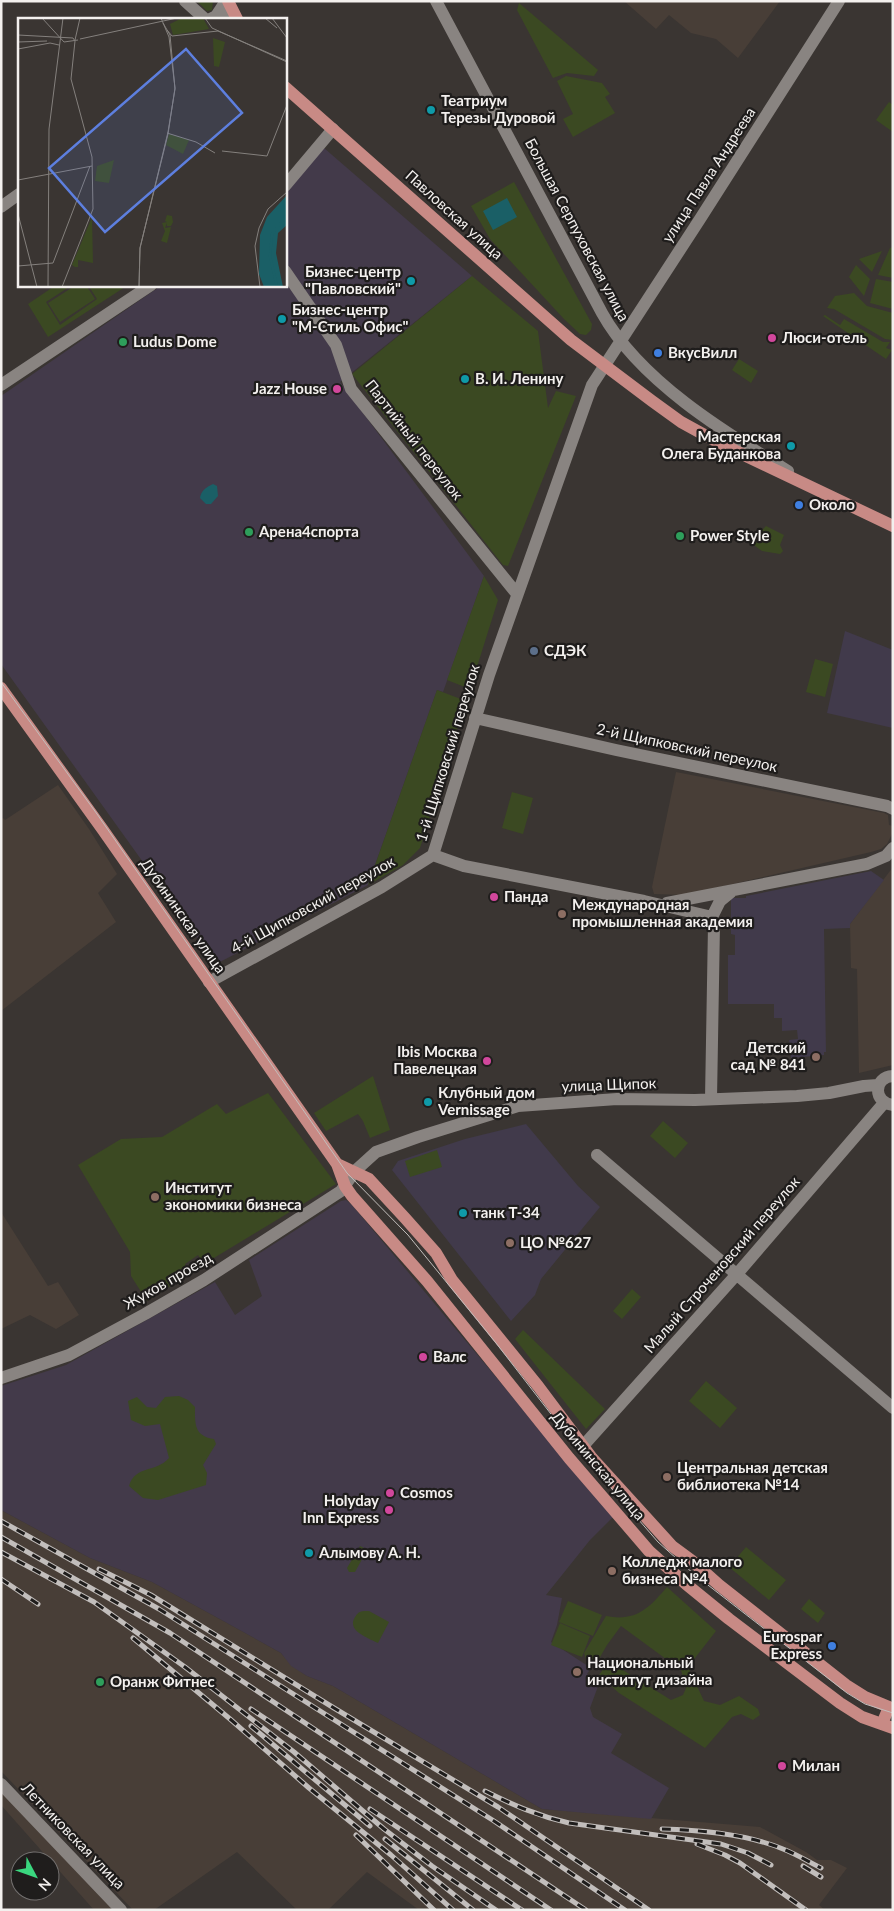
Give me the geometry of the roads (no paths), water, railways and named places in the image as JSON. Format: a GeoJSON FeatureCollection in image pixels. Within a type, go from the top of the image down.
{"type":"FeatureCollection","features":[{"type":"Feature","properties":{"kind":"main road"},"geometry":{"type":"LineString","coordinates":[[227,1],[236,18]]}},
{"type":"Feature","properties":{"kind":"main road","name":"Павловская улица"},"geometry":{"type":"LineString","coordinates":[[286,88],[571,340],[604,364]]}},
{"type":"Feature","properties":{"kind":"main road","name":"Большая Серпуховская улица"},"geometry":{"type":"LineString","coordinates":[[604,364],[652,402],[689,426],[738,453],[893,526]]}},
{"type":"Feature","properties":{"kind":"main road","name":"Дубининская улица"},"geometry":{"type":"LineString","coordinates":[[1,688],[337,1164],[343,1189],[352,1196],[398,1246],[569,1458],[649,1551],[686,1584],[840,1703],[862,1716],[887,1726]]}},
{"type":"Feature","properties":{"kind":"main road","name":"Дубининская улица"},"geometry":{"type":"LineString","coordinates":[[337,1164],[355,1171],[374,1183],[436,1253],[452,1280],[538,1386],[583,1446],[672,1546],[846,1685],[865,1696],[891,1705]]}},
{"type":"Feature","properties":{"kind":"main road"},"geometry":{"type":"LineString","coordinates":[[887,1726],[891,1705]]}},
{"type":"Feature","properties":{"kind":"street"},"geometry":{"type":"LineString","coordinates":[[186,1],[207,18],[216,16],[227,1]]}},
{"type":"Feature","properties":{"kind":"street"},"geometry":{"type":"LineString","coordinates":[[227,1],[228,18]]}},
{"type":"Feature","properties":{"kind":"street","name":"Большая Серпуховская улица"},"geometry":{"type":"LineString","coordinates":[[436,1],[602,313],[620,340],[662,382],[713,423],[836,500]]}},
{"type":"Feature","properties":{"kind":"street","name":"улица Павла Андреева"},"geometry":{"type":"LineString","coordinates":[[604,364],[700,219],[839,1]]}},
{"type":"Feature","properties":{"kind":"street"},"geometry":{"type":"LineString","coordinates":[[286,185],[333,129]]}},
{"type":"Feature","properties":{"kind":"street"},"geometry":{"type":"LineString","coordinates":[[1,207],[18,195]]}},
{"type":"Feature","properties":{"kind":"street","name":"Партийный переулок"},"geometry":{"type":"LineString","coordinates":[[286,272],[336,345],[351,389],[516,594]]}},
{"type":"Feature","properties":{"kind":"street"},"geometry":{"type":"LineString","coordinates":[[1,385],[150,286]]}},
{"type":"Feature","properties":{"kind":"street","name":"1-й Щипковский переулок"},"geometry":{"type":"LineString","coordinates":[[604,364],[592,385],[516,594],[433,855],[464,866],[704,914],[711,919]]}},
{"type":"Feature","properties":{"kind":"street","name":"2-й Щипковский переулок"},"geometry":{"type":"LineString","coordinates":[[475,718],[616,750],[887,806],[893,809]]}},
{"type":"Feature","properties":{"kind":"street"},"geometry":{"type":"LineString","coordinates":[[657,904],[730,892],[867,864],[886,856],[893,848]]}},
{"type":"Feature","properties":{"kind":"street","name":"4-й Щипковский переулок"},"geometry":{"type":"LineString","coordinates":[[209,982],[382,887],[433,855]]}},
{"type":"Feature","properties":{"kind":"street"},"geometry":{"type":"LineString","coordinates":[[711,1099],[714,925],[711,919],[720,901],[730,892]]}},
{"type":"Feature","properties":{"kind":"street"},"geometry":{"type":"LineString","coordinates":[[888,1104],[878,1095],[878,1085],[883,1078],[893,1076]]}},
{"type":"Feature","properties":{"kind":"street","name":"улица Щипок"},"geometry":{"type":"LineString","coordinates":[[343,1189],[355,1171],[376,1152],[518,1106],[617,1099],[711,1099],[818,1094],[878,1085]]}},
{"type":"Feature","properties":{"kind":"street","name":"Малый Строченовский переулок"},"geometry":{"type":"LineString","coordinates":[[583,1446],[888,1104]]}},
{"type":"Feature","properties":{"kind":"street"},"geometry":{"type":"LineString","coordinates":[[597,1155],[893,1408]]}},
{"type":"Feature","properties":{"kind":"street","name":"Жуков проезд"},"geometry":{"type":"LineString","coordinates":[[1,1378],[69,1355],[146,1314],[204,1280],[343,1189]]}},
{"type":"Feature","properties":{"kind":"street","name":"Летниковская улица"},"geometry":{"type":"LineString","coordinates":[[1,1784],[121,1910]]}},
{"type":"Feature","properties":{"kind":"water"},"geometry":{"type":"Polygon","coordinates":[[[507,198],[517,217],[493,230],[483,211],[507,198]]]}},
{"type":"Feature","properties":{"kind":"water"},"geometry":{"type":"Polygon","coordinates":[[[213,484],[217,486],[218,496],[211,504],[206,504],[200,498],[201,493],[213,484]]]}},
{"type":"Feature","properties":{"kind":"tram line"},"geometry":{"type":"LineString","coordinates":[[1,682],[97,814],[347,1173],[408,1235],[496,1343],[585,1458],[658,1542],[695,1575],[847,1693],[865,1704],[893,1713]]}},
{"type":"Feature","properties":{"kind":"railway"},"geometry":{"type":"LineString","coordinates":[[1,1521],[159,1609],[494,1821],[625,1910]]}},
{"type":"Feature","properties":{"kind":"railway"},"geometry":{"type":"LineString","coordinates":[[1,1537],[170,1633],[586,1910]]}},
{"type":"Feature","properties":{"kind":"railway"},"geometry":{"type":"LineString","coordinates":[[1,1552],[94,1602],[185,1667],[294,1752],[384,1829],[432,1866],[496,1910]]}},
{"type":"Feature","properties":{"kind":"railway"},"geometry":{"type":"LineString","coordinates":[[99,1569],[151,1595],[498,1807],[649,1910]]}},
{"type":"Feature","properties":{"kind":"railway"},"geometry":{"type":"LineString","coordinates":[[1,1579],[38,1604]]}},
{"type":"Feature","properties":{"kind":"railway"},"geometry":{"type":"LineString","coordinates":[[133,1638],[309,1788],[391,1855],[453,1910]]}},
{"type":"Feature","properties":{"kind":"railway"},"geometry":{"type":"LineString","coordinates":[[251,1709],[551,1910]]}},
{"type":"Feature","properties":{"kind":"railway"},"geometry":{"type":"LineString","coordinates":[[251,1726],[370,1826]]}},
{"type":"Feature","properties":{"kind":"railway"},"geometry":{"type":"LineString","coordinates":[[485,1791],[526,1810],[569,1823],[721,1844],[748,1853],[771,1865]]}},
{"type":"Feature","properties":{"kind":"railway"},"geometry":{"type":"LineString","coordinates":[[370,1809],[522,1910]]}},
{"type":"Feature","properties":{"kind":"railway"},"geometry":{"type":"LineString","coordinates":[[662,1829],[692,1830],[739,1836],[788,1851],[821,1868]]}},
{"type":"Feature","properties":{"kind":"railway"},"geometry":{"type":"LineString","coordinates":[[356,1835],[434,1910]]}},
{"type":"Feature","properties":{"kind":"railway"},"geometry":{"type":"LineString","coordinates":[[385,1839],[473,1910]]}},
{"type":"Feature","properties":{"kind":"railway"},"geometry":{"type":"LineString","coordinates":[[697,1844],[740,1863],[806,1910]]}},
{"type":"Feature","properties":{"kind":"railway"},"geometry":{"type":"LineString","coordinates":[[803,1866],[821,1877]]}},
{"type":"Feature","properties":{"kind":"place","name":"Театриум Терезы Дуровой"},"geometry":{"type":"Point","coordinates":[431,110]}},
{"type":"Feature","properties":{"kind":"place","name":"Бизнес-центр \"Павловский\""},"geometry":{"type":"Point","coordinates":[411,281]}},
{"type":"Feature","properties":{"kind":"place","name":"Бизнес-центр \"М-Стиль Офис\""},"geometry":{"type":"Point","coordinates":[282,319]}},
{"type":"Feature","properties":{"kind":"place","name":"Люси-отель"},"geometry":{"type":"Point","coordinates":[772,338]}},
{"type":"Feature","properties":{"kind":"place","name":"Ludus Dome"},"geometry":{"type":"Point","coordinates":[123,342]}},
{"type":"Feature","properties":{"kind":"place","name":"ВкусВилл"},"geometry":{"type":"Point","coordinates":[658,353]}},
{"type":"Feature","properties":{"kind":"place","name":"В. И. Ленину"},"geometry":{"type":"Point","coordinates":[465,379]}},
{"type":"Feature","properties":{"kind":"place","name":"Jazz House"},"geometry":{"type":"Point","coordinates":[337,389]}},
{"type":"Feature","properties":{"kind":"place","name":"Мастерская Олега Буданкова"},"geometry":{"type":"Point","coordinates":[791,446]}},
{"type":"Feature","properties":{"kind":"place","name":"Около"},"geometry":{"type":"Point","coordinates":[799,505]}},
{"type":"Feature","properties":{"kind":"place","name":"Арена4спорта"},"geometry":{"type":"Point","coordinates":[249,532]}},
{"type":"Feature","properties":{"kind":"place","name":"Power Style"},"geometry":{"type":"Point","coordinates":[680,536]}},
{"type":"Feature","properties":{"kind":"place","name":"СДЭК"},"geometry":{"type":"Point","coordinates":[534,651]}},
{"type":"Feature","properties":{"kind":"place","name":"Панда"},"geometry":{"type":"Point","coordinates":[494,897]}},
{"type":"Feature","properties":{"kind":"place","name":"Международная промышленная академия"},"geometry":{"type":"Point","coordinates":[562,914]}},
{"type":"Feature","properties":{"kind":"place","name":"Детский сад № 841"},"geometry":{"type":"Point","coordinates":[816,1057]}},
{"type":"Feature","properties":{"kind":"place","name":"Ibis Москва Павелецкая"},"geometry":{"type":"Point","coordinates":[487,1061]}},
{"type":"Feature","properties":{"kind":"place","name":"Клубный дом Vernissage"},"geometry":{"type":"Point","coordinates":[428,1102]}},
{"type":"Feature","properties":{"kind":"place","name":"Институт экономики бизнеса"},"geometry":{"type":"Point","coordinates":[155,1197]}},
{"type":"Feature","properties":{"kind":"place","name":"танк Т-34"},"geometry":{"type":"Point","coordinates":[463,1213]}},
{"type":"Feature","properties":{"kind":"place","name":"ЦО №627"},"geometry":{"type":"Point","coordinates":[510,1243]}},
{"type":"Feature","properties":{"kind":"place","name":"Валс"},"geometry":{"type":"Point","coordinates":[423,1357]}},
{"type":"Feature","properties":{"kind":"place","name":"Центральная детская библиотека №14"},"geometry":{"type":"Point","coordinates":[667,1477]}},
{"type":"Feature","properties":{"kind":"place","name":"Cosmos"},"geometry":{"type":"Point","coordinates":[390,1493]}},
{"type":"Feature","properties":{"kind":"place","name":"Holyday Inn Express"},"geometry":{"type":"Point","coordinates":[389,1510]}},
{"type":"Feature","properties":{"kind":"place","name":"Алымову А. Н."},"geometry":{"type":"Point","coordinates":[309,1553]}},
{"type":"Feature","properties":{"kind":"place","name":"Колледж малого бизнеса №4"},"geometry":{"type":"Point","coordinates":[612,1571]}},
{"type":"Feature","properties":{"kind":"place","name":"Eurospar Express"},"geometry":{"type":"Point","coordinates":[832,1646]}},
{"type":"Feature","properties":{"kind":"place","name":"Национальный институт дизайна"},"geometry":{"type":"Point","coordinates":[577,1672]}},
{"type":"Feature","properties":{"kind":"place","name":"Оранж Фитнес"},"geometry":{"type":"Point","coordinates":[100,1682]}},
{"type":"Feature","properties":{"kind":"place","name":"Милан"},"geometry":{"type":"Point","coordinates":[782,1766]}}]}
